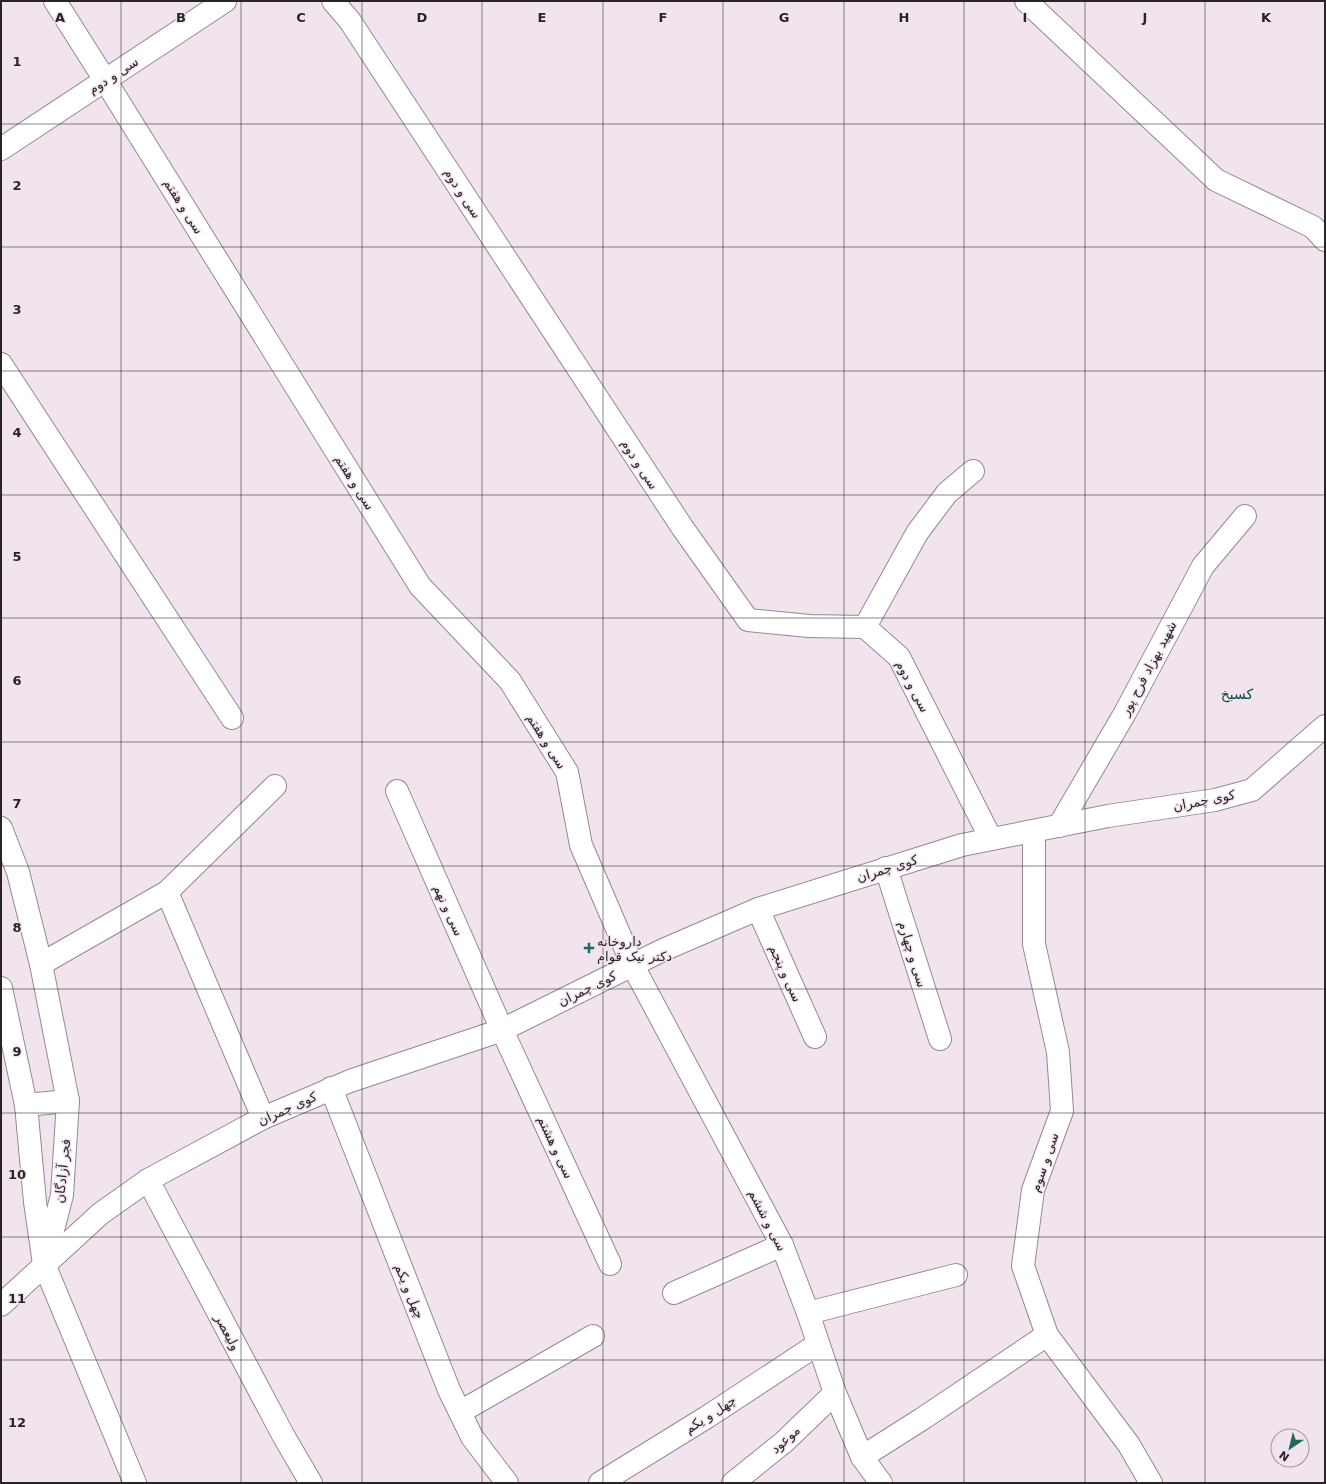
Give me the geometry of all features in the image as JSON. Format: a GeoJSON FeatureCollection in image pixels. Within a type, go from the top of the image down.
{"type":"FeatureCollection","features":[{"type":"Feature","properties":{"kind":"street","name":"سی و هفتم"},"geometry":{"type":"LineString","coordinates":[[55,1],[420,586],[510,681],[566,772],[581,845],[633,966]]}},
{"type":"Feature","properties":{"kind":"street","name":"سی و دوم"},"geometry":{"type":"LineString","coordinates":[[1,149],[224,1]]}},
{"type":"Feature","properties":{"kind":"street","name":"سی و دوم"},"geometry":{"type":"LineString","coordinates":[[333,1],[350,21],[682,527],[748,620],[810,626],[865,627],[899,658],[991,839]]}},
{"type":"Feature","properties":{"kind":"street"},"geometry":{"type":"LineString","coordinates":[[1026,1],[1216,180],[1312,227],[1325,240]]}},
{"type":"Feature","properties":{"kind":"street"},"geometry":{"type":"LineString","coordinates":[[1,364],[232,718]]}},
{"type":"Feature","properties":{"kind":"street"},"geometry":{"type":"LineString","coordinates":[[865,627],[917,533],[947,493],[973,471]]}},
{"type":"Feature","properties":{"kind":"street","name":"شهید بهزاد فرح پور"},"geometry":{"type":"LineString","coordinates":[[1059,826],[1125,713],[1203,566],[1245,516]]}},
{"type":"Feature","properties":{"kind":"street","name":"کوی چمران"},"geometry":{"type":"LineString","coordinates":[[1,1305],[100,1214],[148,1180],[263,1118],[331,1088],[350,1080],[502,1030],[663,950],[758,909],[962,845],[1108,816],[1215,800],[1252,790],[1325,726]]}},
{"type":"Feature","properties":{"kind":"street"},"geometry":{"type":"LineString","coordinates":[[41,964],[167,892],[276,786]]}},
{"type":"Feature","properties":{"kind":"street","name":"سی و نهم"},"geometry":{"type":"LineString","coordinates":[[397,791],[502,1030]]}},
{"type":"Feature","properties":{"kind":"street","name":"فجر آزادگان"},"geometry":{"type":"LineString","coordinates":[[1,828],[18,872],[41,964],[68,1101],[62,1195],[44,1264]]}},
{"type":"Feature","properties":{"kind":"street","name":"سی و سوم"},"geometry":{"type":"LineString","coordinates":[[1034,831],[1034,944],[1058,1052],[1062,1112],[1033,1190],[1023,1266],[1047,1336],[1129,1445],[1151,1483]]}},
{"type":"Feature","properties":{"kind":"street","name":"سی و چهارم"},"geometry":{"type":"LineString","coordinates":[[886,868],[940,1039]]}},
{"type":"Feature","properties":{"kind":"street"},"geometry":{"type":"LineString","coordinates":[[167,892],[263,1118]]}},
{"type":"Feature","properties":{"kind":"street","name":"سی و پنجم"},"geometry":{"type":"LineString","coordinates":[[758,909],[815,1037]]}},
{"type":"Feature","properties":{"kind":"street","name":"سی و ششم"},"geometry":{"type":"LineString","coordinates":[[633,966],[782,1245],[808,1313],[835,1393],[862,1457],[881,1483]]}},
{"type":"Feature","properties":{"kind":"street","name":"فجر آزادگان"},"geometry":{"type":"LineString","coordinates":[[1,988],[26,1105],[35,1202],[44,1264]]}},
{"type":"Feature","properties":{"kind":"street","name":"سی و هشتم"},"geometry":{"type":"LineString","coordinates":[[502,1030],[610,1264]]}},
{"type":"Feature","properties":{"kind":"street","name":"چهل و یکم"},"geometry":{"type":"LineString","coordinates":[[331,1088],[449,1390],[472,1437],[507,1483]]}},
{"type":"Feature","properties":{"kind":"street"},"geometry":{"type":"LineString","coordinates":[[26,1105],[68,1101]]}},
{"type":"Feature","properties":{"kind":"street","name":"ولیعصر"},"geometry":{"type":"LineString","coordinates":[[148,1180],[283,1435],[311,1483]]}},
{"type":"Feature","properties":{"kind":"street"},"geometry":{"type":"LineString","coordinates":[[674,1293],[782,1245]]}},
{"type":"Feature","properties":{"kind":"street"},"geometry":{"type":"LineString","coordinates":[[44,1264],[135,1483]]}},
{"type":"Feature","properties":{"kind":"street"},"geometry":{"type":"LineString","coordinates":[[808,1313],[956,1275]]}},
{"type":"Feature","properties":{"kind":"street"},"geometry":{"type":"LineString","coordinates":[[460,1412],[593,1336]]}},
{"type":"Feature","properties":{"kind":"street"},"geometry":{"type":"LineString","coordinates":[[862,1457],[1047,1336]]}},
{"type":"Feature","properties":{"kind":"street","name":"چهل و یکم"},"geometry":{"type":"LineString","coordinates":[[600,1483],[706,1417],[818,1344]]}},
{"type":"Feature","properties":{"kind":"street","name":"موعود"},"geometry":{"type":"LineString","coordinates":[[733,1483],[784,1442],[835,1393]]}},
{"type":"Feature","properties":{"kind":"place","name":"داروخانه دکتر نیک قوام"},"geometry":{"type":"Point","coordinates":[589,948]}},
{"type":"Feature","properties":{"kind":"district","name":"کسبخ"},"geometry":{"type":"Point","coordinates":[1237,694]}}]}
